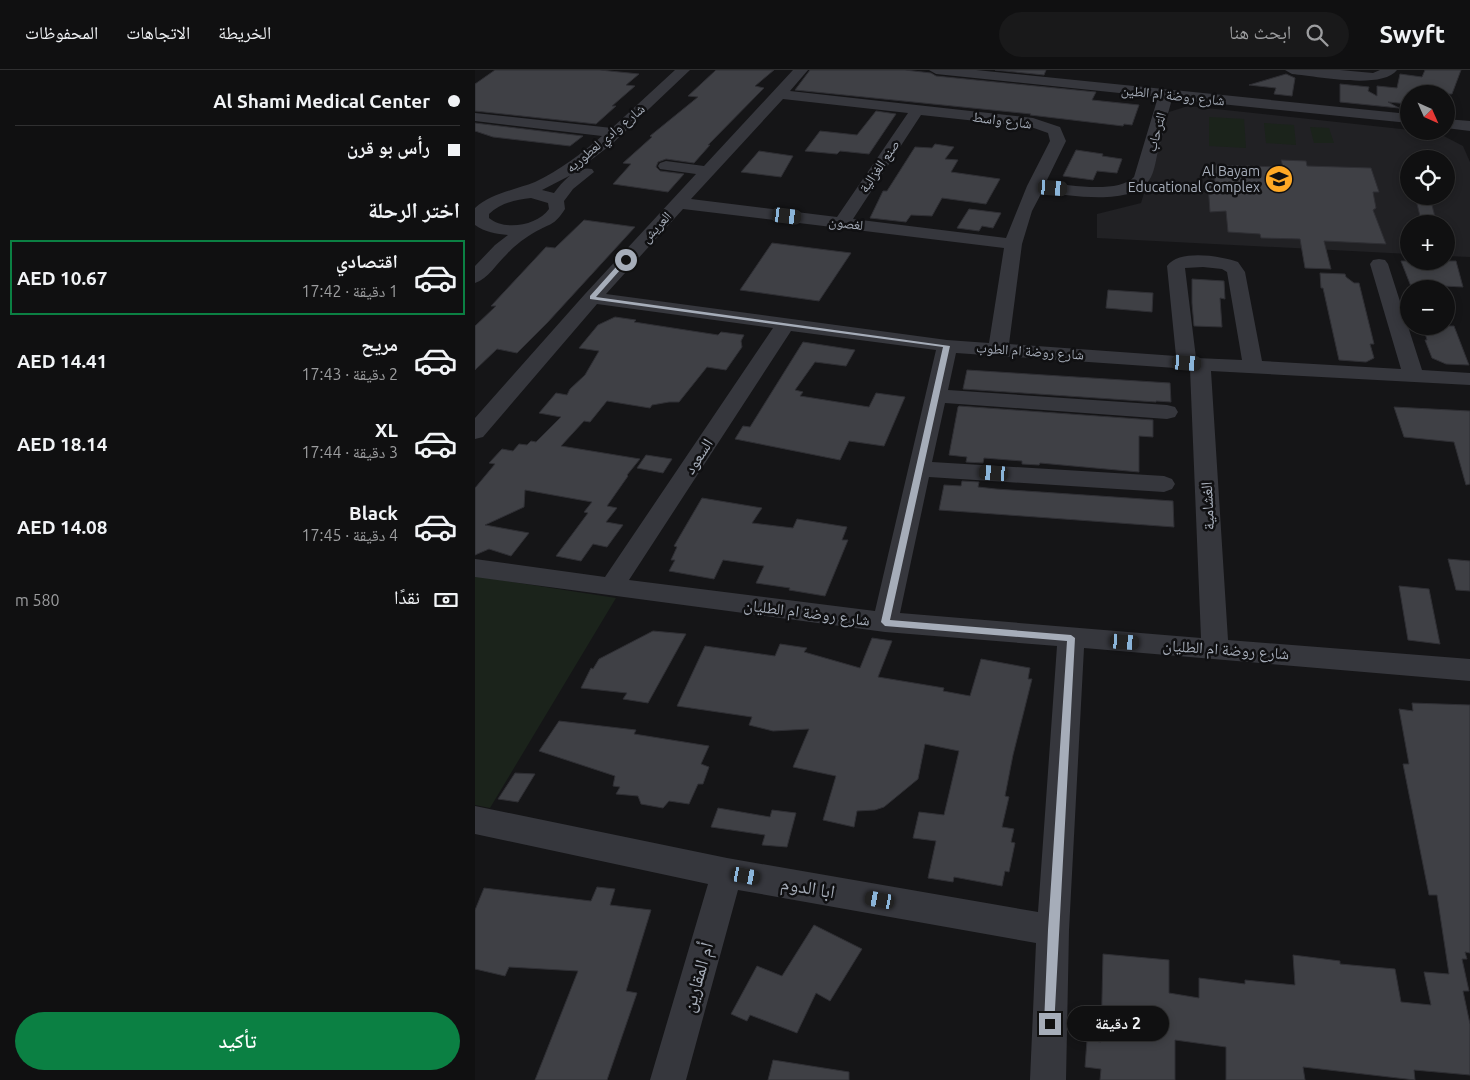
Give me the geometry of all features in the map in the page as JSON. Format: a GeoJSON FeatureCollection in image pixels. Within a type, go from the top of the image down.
{"type":"FeatureCollection","features":[{"type":"Feature","properties":{"kind":"street","name":"شارع وادي لعطوريه"},"geometry":{"type":"LineString","coordinates":[[480,226],[480,214],[485,207],[553,179],[614,133],[683,70]]}},
{"type":"Feature","properties":{"kind":"street","name":"شارع وادي لعطوريه"},"geometry":{"type":"LineString","coordinates":[[530,228],[551,218],[557,209],[556,202],[567,186],[613,151],[700,70]]}},
{"type":"Feature","properties":{"kind":"street","name":"العريش"},"geometry":{"type":"LineString","coordinates":[[475,432],[592,298],[801,70]]}},
{"type":"Feature","properties":{"kind":"street","name":"شارع روضة ام الطين"},"geometry":{"type":"LineString","coordinates":[[937,70],[1055,76],[1097,87],[1400,118]]}},
{"type":"Feature","properties":{"kind":"street"},"geometry":{"type":"LineString","coordinates":[[1097,87],[1104,70]]}},
{"type":"Feature","properties":{"kind":"street"},"geometry":{"type":"LineString","coordinates":[[1292,70],[1373,76],[1382,75],[1390,70]]}},
{"type":"Feature","properties":{"kind":"street"},"geometry":{"type":"LineString","coordinates":[[1309,109],[1316,72]]}},
{"type":"Feature","properties":{"kind":"street","name":"شارع واسط"},"geometry":{"type":"LineString","coordinates":[[779,94],[1033,122],[1055,130],[1058,141],[1024,211],[1013,244],[998,349]]}},
{"type":"Feature","properties":{"kind":"street","name":"الترحاب"},"geometry":{"type":"LineString","coordinates":[[1035,186],[1108,192],[1133,187],[1141,181],[1144,174],[1166,94]]}},
{"type":"Feature","properties":{"kind":"street","name":"صنع الغزالية"},"geometry":{"type":"LineString","coordinates":[[841,223],[917,110]]}},
{"type":"Feature","properties":{"kind":"street"},"geometry":{"type":"LineString","coordinates":[[475,117],[614,133]]}},
{"type":"Feature","properties":{"kind":"street"},"geometry":{"type":"LineString","coordinates":[[1455,124],[1470,126]]}},
{"type":"Feature","properties":{"kind":"street"},"geometry":{"type":"LineString","coordinates":[[666,166],[708,171]]}},
{"type":"Feature","properties":{"kind":"street"},"geometry":{"type":"LineString","coordinates":[[475,198],[542,194],[556,202]]}},
{"type":"Feature","properties":{"kind":"street","name":"لغصون"},"geometry":{"type":"LineString","coordinates":[[679,203],[1013,244]]}},
{"type":"Feature","properties":{"kind":"street"},"geometry":{"type":"LineString","coordinates":[[480,226],[504,231],[530,228]]}},
{"type":"Feature","properties":{"kind":"street"},"geometry":{"type":"LineString","coordinates":[[475,277],[501,248],[530,228]]}},
{"type":"Feature","properties":{"kind":"street","name":"الغشامية"},"geometry":{"type":"LineString","coordinates":[[1215,648],[1193,363],[1176,266],[1178,264],[1216,262],[1229,264],[1234,267],[1253,366]]}},
{"type":"Feature","properties":{"kind":"street"},"geometry":{"type":"LineString","coordinates":[[1379,264],[1413,375]]}},
{"type":"Feature","properties":{"kind":"street","name":"شارع روضة ام الطوب"},"geometry":{"type":"LineString","coordinates":[[592,298],[947,346],[1470,379]]}},
{"type":"Feature","properties":{"kind":"street","name":"السعود"},"geometry":{"type":"LineString","coordinates":[[611,587],[785,325]]}},
{"type":"Feature","properties":{"kind":"street"},"geometry":{"type":"LineString","coordinates":[[885,622],[947,346]]}},
{"type":"Feature","properties":{"kind":"street"},"geometry":{"type":"LineString","coordinates":[[936,396],[1167,412]]}},
{"type":"Feature","properties":{"kind":"street"},"geometry":{"type":"LineString","coordinates":[[920,469],[1164,484]]}},
{"type":"Feature","properties":{"kind":"street","name":"شارع روضة ام الطليان"},"geometry":{"type":"LineString","coordinates":[[475,568],[885,622],[1470,670]]}},
{"type":"Feature","properties":{"kind":"street"},"geometry":{"type":"LineString","coordinates":[[1048,1080],[1053,930],[1071,638]]}},
{"type":"Feature","properties":{"kind":"street","name":"ابا الدوم"},"geometry":{"type":"LineString","coordinates":[[475,820],[727,873],[1053,930]]}},
{"type":"Feature","properties":{"kind":"street","name":"أم المقارين"},"geometry":{"type":"LineString","coordinates":[[668,1080],[727,873]]}},
{"type":"Feature","properties":{"kind":"shaded area","name":"Al Bayam Educational Complex"},"geometry":{"type":"Polygon","coordinates":[[[1188,106],[1400,129],[1400,140],[1451,140],[1463,146],[1470,162],[1470,257],[1455,256],[1455,215],[1400,215],[1400,254],[1097,238],[1097,214],[1141,203],[1169,112],[1188,106]]]}},
{"type":"Feature","properties":{"kind":"shaded area"},"geometry":{"type":"Polygon","coordinates":[[[1209,117],[1244,119],[1246,148],[1209,146],[1209,117]]]}},
{"type":"Feature","properties":{"kind":"shaded area"},"geometry":{"type":"Polygon","coordinates":[[[1264,123],[1294,125],[1296,145],[1266,143],[1264,123]]]}},
{"type":"Feature","properties":{"kind":"shaded area"},"geometry":{"type":"Polygon","coordinates":[[[1310,127],[1329,128],[1334,143],[1314,143],[1310,127]]]}},
{"type":"Feature","properties":{"kind":"shaded area"},"geometry":{"type":"Polygon","coordinates":[[[475,576],[616,598],[490,808],[475,805],[475,576]]]}},
{"type":"Feature","properties":{"kind":"building"},"geometry":{"type":"Polygon","coordinates":[[[495,70],[600,70],[639,74],[626,85],[635,86],[612,106],[616,106],[596,124],[475,111],[475,84],[495,70]]]}},
{"type":"Feature","properties":{"kind":"building"},"geometry":{"type":"Polygon","coordinates":[[[716,70],[774,70],[755,86],[764,88],[708,145],[710,145],[694,163],[666,159],[658,162],[656,167],[660,171],[684,174],[668,192],[613,184],[631,164],[623,163],[652,137],[650,136],[698,97],[688,96],[716,70]]]}},
{"type":"Feature","properties":{"kind":"building"},"geometry":{"type":"Polygon","coordinates":[[[810,70],[905,70],[931,73],[936,76],[1096,92],[1092,100],[1139,105],[1132,125],[1124,124],[1123,126],[1031,114],[795,90],[810,70]]]}},
{"type":"Feature","properties":{"kind":"building"},"geometry":{"type":"Polygon","coordinates":[[[995,70],[1046,70],[1044,75],[995,70]]]}},
{"type":"Feature","properties":{"kind":"building"},"geometry":{"type":"Polygon","coordinates":[[[1425,70],[1461,70],[1455,86],[1400,85],[1400,103],[1388,102],[1399,108],[1340,102],[1340,84],[1369,87],[1368,91],[1377,96],[1377,86],[1397,88],[1400,74],[1422,77],[1425,70]]]}},
{"type":"Feature","properties":{"kind":"building"},"geometry":{"type":"Polygon","coordinates":[[[1286,74],[1295,78],[1292,96],[1274,94],[1276,88],[1249,85],[1286,74]]]}},
{"type":"Feature","properties":{"kind":"building"},"geometry":{"type":"Polygon","coordinates":[[[876,111],[896,114],[869,154],[840,151],[837,154],[805,151],[820,131],[857,135],[876,111]]]}},
{"type":"Feature","properties":{"kind":"building"},"geometry":{"type":"Polygon","coordinates":[[[475,123],[583,136],[570,146],[493,137],[475,131],[475,123]]]}},
{"type":"Feature","properties":{"kind":"building"},"geometry":{"type":"Polygon","coordinates":[[[935,144],[954,147],[945,159],[958,160],[951,172],[1000,179],[986,204],[942,198],[932,216],[911,215],[906,222],[870,218],[883,191],[887,191],[915,147],[932,148],[935,144]]]}},
{"type":"Feature","properties":{"kind":"building"},"geometry":{"type":"Polygon","coordinates":[[[1076,150],[1122,159],[1117,173],[1097,171],[1093,180],[1063,176],[1076,150]]]}},
{"type":"Feature","properties":{"kind":"building"},"geometry":{"type":"Polygon","coordinates":[[[759,151],[793,156],[781,177],[741,172],[759,151]]]}},
{"type":"Feature","properties":{"kind":"building"},"geometry":{"type":"Polygon","coordinates":[[[1281,160],[1306,161],[1307,166],[1371,168],[1379,192],[1373,192],[1376,208],[1373,210],[1386,244],[1324,241],[1331,269],[1305,268],[1300,239],[1261,238],[1260,234],[1228,232],[1226,211],[1210,212],[1208,184],[1215,184],[1214,165],[1283,167],[1281,160]]]}},
{"type":"Feature","properties":{"kind":"building"},"geometry":{"type":"Polygon","coordinates":[[[1417,205],[1432,205],[1434,215],[1420,215],[1417,205]]]}},
{"type":"Feature","properties":{"kind":"building"},"geometry":{"type":"Polygon","coordinates":[[[969,209],[1001,213],[993,228],[982,226],[979,231],[957,228],[969,209]]]}},
{"type":"Feature","properties":{"kind":"building"},"geometry":{"type":"Polygon","coordinates":[[[584,220],[635,227],[517,353],[497,349],[475,370],[475,326],[496,306],[491,306],[546,247],[555,248],[584,220]]]}},
{"type":"Feature","properties":{"kind":"building"},"geometry":{"type":"Polygon","coordinates":[[[772,243],[851,253],[819,301],[740,290],[772,243]]]}},
{"type":"Feature","properties":{"kind":"building"},"geometry":{"type":"Polygon","coordinates":[[[1456,261],[1463,287],[1455,287],[1455,280],[1408,280],[1405,270],[1455,270],[1456,261]]]}},
{"type":"Feature","properties":{"kind":"building"},"geometry":{"type":"Polygon","coordinates":[[[1320,273],[1345,274],[1354,283],[1359,283],[1374,344],[1370,344],[1374,358],[1366,362],[1339,360],[1323,288],[1321,288],[1320,273]]]}},
{"type":"Feature","properties":{"kind":"building"},"geometry":{"type":"Polygon","coordinates":[[[1192,279],[1224,281],[1225,299],[1220,298],[1222,327],[1194,326],[1192,279]]]}},
{"type":"Feature","properties":{"kind":"building"},"geometry":{"type":"Polygon","coordinates":[[[1108,290],[1153,293],[1152,312],[1106,308],[1108,290]]]}},
{"type":"Feature","properties":{"kind":"building"},"geometry":{"type":"Polygon","coordinates":[[[615,317],[636,320],[634,322],[718,335],[721,332],[744,335],[741,341],[742,347],[726,370],[707,367],[679,402],[652,405],[650,408],[607,401],[590,422],[584,421],[561,446],[640,459],[607,506],[617,508],[606,522],[623,525],[607,547],[593,544],[581,561],[556,556],[588,513],[584,512],[592,502],[525,490],[524,507],[485,525],[529,533],[511,556],[489,549],[475,555],[475,488],[495,464],[489,463],[502,449],[513,451],[519,444],[527,445],[531,441],[536,442],[561,417],[539,413],[556,393],[567,395],[570,389],[585,375],[599,351],[579,348],[598,325],[615,317]]]}},
{"type":"Feature","properties":{"kind":"building"},"geometry":{"type":"Polygon","coordinates":[[[1455,329],[1469,365],[1446,364],[1432,358],[1425,340],[1427,340],[1426,335],[1455,335],[1455,329]]]}},
{"type":"Feature","properties":{"kind":"building"},"geometry":{"type":"Polygon","coordinates":[[[803,342],[855,350],[846,366],[815,362],[795,390],[803,392],[800,396],[869,407],[876,393],[905,397],[884,446],[849,441],[840,460],[735,439],[743,426],[750,427],[803,342]]]}},
{"type":"Feature","properties":{"kind":"building"},"geometry":{"type":"Polygon","coordinates":[[[967,370],[1170,383],[1171,402],[963,389],[967,370]]]}},
{"type":"Feature","properties":{"kind":"building"},"geometry":{"type":"Polygon","coordinates":[[[959,406],[1153,420],[1153,437],[1139,436],[1139,472],[1040,463],[1039,465],[1022,464],[1022,461],[984,458],[983,463],[966,462],[967,457],[949,455],[959,406]]]}},
{"type":"Feature","properties":{"kind":"building"},"geometry":{"type":"Polygon","coordinates":[[[1394,407],[1470,411],[1470,484],[1466,485],[1454,442],[1404,437],[1394,407]]]}},
{"type":"Feature","properties":{"kind":"building"},"geometry":{"type":"Polygon","coordinates":[[[646,455],[672,459],[663,473],[637,468],[646,455]]]}},
{"type":"Feature","properties":{"kind":"building"},"geometry":{"type":"Polygon","coordinates":[[[962,481],[979,482],[978,487],[996,489],[1173,501],[1174,527],[939,510],[944,485],[961,486],[962,481]]]}},
{"type":"Feature","properties":{"kind":"building"},"geometry":{"type":"Polygon","coordinates":[[[702,498],[762,508],[752,523],[793,528],[797,519],[847,527],[842,540],[848,540],[825,596],[756,583],[764,566],[723,560],[714,579],[669,571],[675,560],[671,560],[677,547],[674,546],[702,498]]]}},
{"type":"Feature","properties":{"kind":"building"},"geometry":{"type":"Polygon","coordinates":[[[1448,559],[1470,561],[1470,591],[1456,590],[1448,559]]]}},
{"type":"Feature","properties":{"kind":"building"},"geometry":{"type":"Polygon","coordinates":[[[1399,586],[1429,589],[1440,644],[1408,640],[1399,586]]]}},
{"type":"Feature","properties":{"kind":"building"},"geometry":{"type":"Polygon","coordinates":[[[653,631],[686,634],[648,703],[623,699],[627,693],[581,688],[591,668],[593,669],[599,659],[653,631]]]}},
{"type":"Feature","properties":{"kind":"building"},"geometry":{"type":"Polygon","coordinates":[[[872,638],[892,641],[878,677],[944,688],[943,691],[970,696],[981,659],[1030,668],[1028,679],[1032,679],[1005,796],[1009,797],[1002,827],[1014,829],[1011,842],[1015,843],[1009,872],[1005,871],[1002,886],[954,877],[953,882],[928,878],[936,841],[913,838],[919,812],[944,815],[959,751],[925,744],[918,779],[884,807],[875,810],[857,811],[854,827],[823,820],[836,776],[793,767],[809,729],[773,731],[749,725],[752,717],[677,706],[705,646],[775,656],[780,644],[807,648],[804,652],[860,668],[872,638]]]}},
{"type":"Feature","properties":{"kind":"building"},"geometry":{"type":"Polygon","coordinates":[[[1412,703],[1470,705],[1470,953],[1465,952],[1467,959],[1462,959],[1469,991],[1463,991],[1470,1024],[1470,1075],[1414,1070],[1415,1080],[1303,1067],[1305,1080],[1226,1080],[1226,1047],[1175,1040],[1175,1080],[1100,1080],[1101,1069],[1085,1067],[1087,1040],[1101,1042],[1103,954],[1169,960],[1169,993],[1199,998],[1199,978],[1245,984],[1245,980],[1295,985],[1293,955],[1340,961],[1340,964],[1395,969],[1401,1002],[1431,1005],[1424,972],[1449,974],[1437,895],[1429,895],[1403,764],[1409,764],[1399,709],[1413,711],[1412,703]]]}},
{"type":"Feature","properties":{"kind":"building"},"geometry":{"type":"Polygon","coordinates":[[[559,721],[636,730],[634,734],[709,746],[701,764],[709,767],[703,784],[698,784],[689,804],[669,801],[663,808],[641,804],[638,796],[616,794],[620,787],[613,786],[615,776],[539,751],[559,721]]]}},
{"type":"Feature","properties":{"kind":"building"},"geometry":{"type":"Polygon","coordinates":[[[515,773],[535,774],[518,802],[498,799],[515,773]]]}},
{"type":"Feature","properties":{"kind":"building"},"geometry":{"type":"Polygon","coordinates":[[[718,808],[770,817],[772,810],[796,813],[787,847],[762,845],[765,835],[711,827],[718,808]]]}},
{"type":"Feature","properties":{"kind":"building"},"geometry":{"type":"Polygon","coordinates":[[[597,887],[615,889],[610,905],[651,910],[626,991],[637,993],[607,1080],[535,1080],[578,971],[509,967],[505,976],[475,969],[475,910],[484,888],[591,901],[597,887]]]}},
{"type":"Feature","properties":{"kind":"building"},"geometry":{"type":"Polygon","coordinates":[[[814,925],[862,949],[830,1001],[816,993],[797,1033],[750,1015],[747,1021],[731,1014],[757,966],[782,976],[814,925]]]}},
{"type":"Feature","properties":{"kind":"building"},"geometry":{"type":"Polygon","coordinates":[[[773,1060],[849,1072],[849,1080],[768,1080],[773,1060]]]}},
{"type":"Feature","properties":{"kind":"place","name":"Al Bayam Educational Complex"},"geometry":{"type":"Point","coordinates":[1279,179]}},
{"type":"Feature","properties":{"kind":"route"},"geometry":{"type":"LineString","coordinates":[[626,260],[592,298],[947,346],[885,622],[1071,638],[1053,930],[1050,1024]]}}]}
